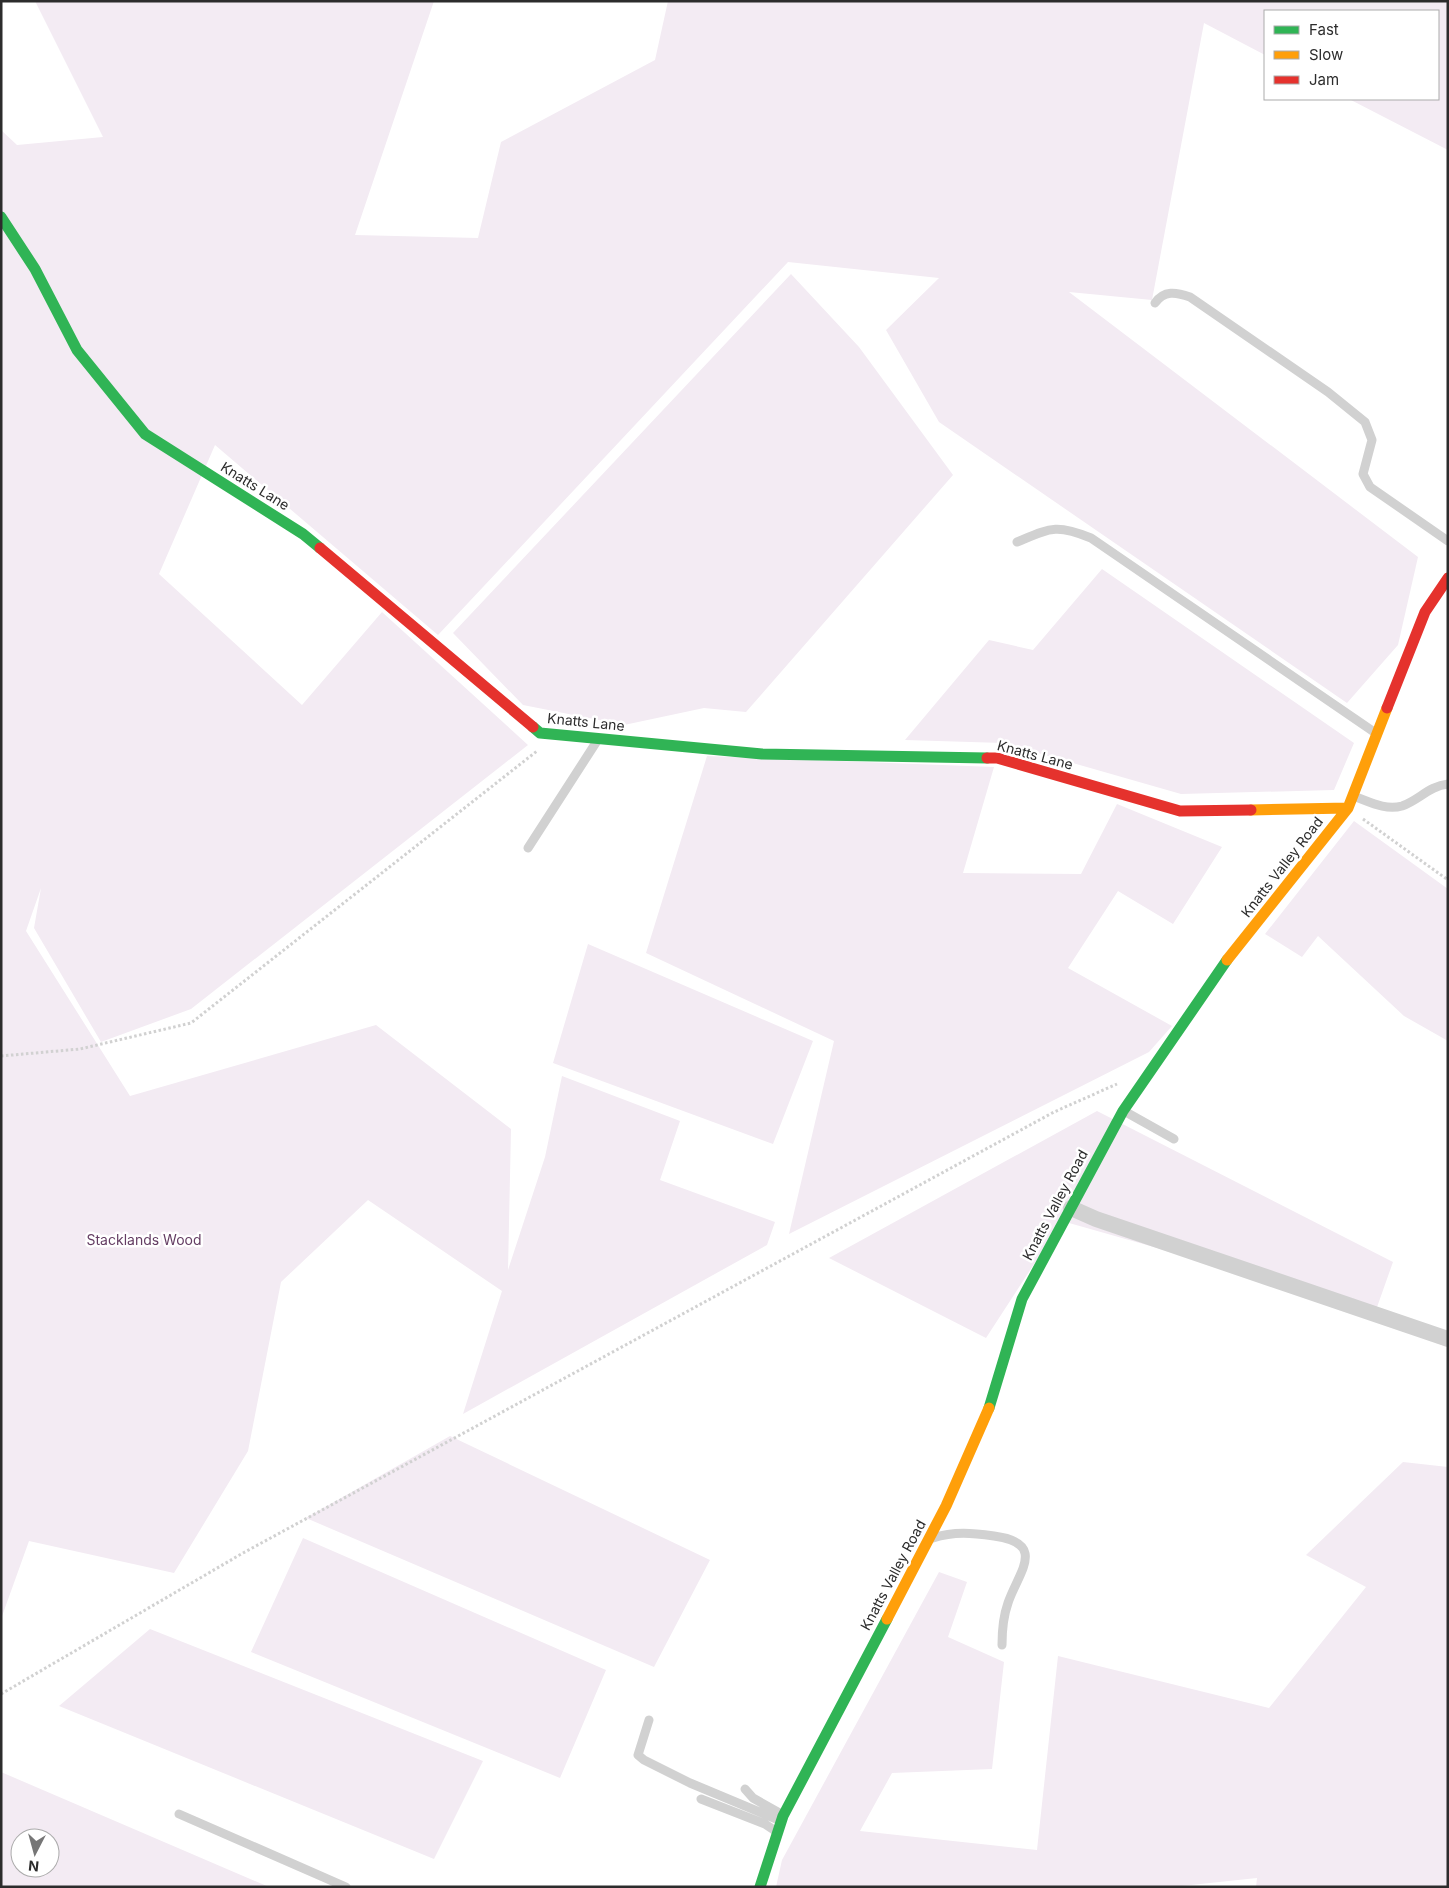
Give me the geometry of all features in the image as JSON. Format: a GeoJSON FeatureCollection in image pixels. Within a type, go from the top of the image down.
{"type":"FeatureCollection","features":[{"type":"Feature","properties":{"kind":"street","name":"Knatts Lane"},"geometry":{"type":"LineString","coordinates":[[1,217],[35,269],[77,350],[145,434],[303,534],[540,733],[762,754],[997,758],[1180,811],[1348,808]]}},
{"type":"Feature","properties":{"kind":"street","name":"Knatts Valley Road"},"geometry":{"type":"LineString","coordinates":[[760,1887],[781,1823],[946,1506],[990,1405],[1022,1299],[1123,1111],[1218,971],[1348,808],[1425,612],[1448,578]]}},
{"type":"Feature","properties":{"kind":"street"},"geometry":{"type":"LineString","coordinates":[[1071,1208],[1096,1219],[1448,1340]]}},
{"type":"Feature","properties":{"kind":"lane"},"geometry":{"type":"LineString","coordinates":[[1155,303],[1160,296],[1168,294],[1178,293],[1190,297],[1328,392],[1368,427],[1372,440],[1364,474],[1370,487],[1448,541]]}},
{"type":"Feature","properties":{"kind":"lane"},"geometry":{"type":"LineString","coordinates":[[1017,542],[1049,530],[1066,528],[1091,538],[1377,734]]}},
{"type":"Feature","properties":{"kind":"lane"},"geometry":{"type":"LineString","coordinates":[[528,848],[599,739]]}},
{"type":"Feature","properties":{"kind":"lane"},"geometry":{"type":"LineString","coordinates":[[1353,796],[1382,806],[1403,806],[1433,786],[1448,784]]}},
{"type":"Feature","properties":{"kind":"lane"},"geometry":{"type":"LineString","coordinates":[[1123,1111],[1174,1139]]}},
{"type":"Feature","properties":{"kind":"lane"},"geometry":{"type":"LineString","coordinates":[[928,1540],[947,1533],[968,1532],[1018,1542],[1025,1550],[1027,1562],[1024,1572],[1008,1601],[1004,1616],[1002,1645]]}},
{"type":"Feature","properties":{"kind":"lane"},"geometry":{"type":"LineString","coordinates":[[649,1720],[638,1751],[638,1755],[644,1760],[690,1783],[781,1823]]}},
{"type":"Feature","properties":{"kind":"lane"},"geometry":{"type":"LineString","coordinates":[[745,1788],[753,1798],[781,1823]]}},
{"type":"Feature","properties":{"kind":"lane"},"geometry":{"type":"LineString","coordinates":[[701,1799],[759,1822],[781,1823]]}},
{"type":"Feature","properties":{"kind":"lane"},"geometry":{"type":"LineString","coordinates":[[179,1814],[346,1887]]}},
{"type":"Feature","properties":{"kind":"path"},"geometry":{"type":"LineString","coordinates":[[1,1056],[80,1049],[191,1023],[557,735]]}},
{"type":"Feature","properties":{"kind":"path"},"geometry":{"type":"LineString","coordinates":[[1348,808],[1448,880]]}},
{"type":"Feature","properties":{"kind":"path"},"geometry":{"type":"LineString","coordinates":[[1,1694],[252,1549],[1054,1112],[1125,1080]]}},
{"type":"Feature","properties":{"kind":"green space","name":"Stacklands Wood"},"geometry":{"type":"Polygon","coordinates":[[[35,1],[434,1],[355,235],[478,238],[501,142],[655,60],[668,1],[1448,1],[1448,150],[1351,100],[1439,100],[1439,10],[1264,10],[1264,54],[1204,23],[1152,300],[1069,292],[1418,557],[1398,645],[1347,703],[939,422],[886,330],[939,278],[788,262],[438,635],[215,445],[159,574],[302,705],[382,612],[528,745],[191,1009],[101,1042],[34,928],[41,888],[26,931],[130,1096],[376,1025],[511,1129],[508,1270],[545,1157],[562,1076],[680,1121],[660,1180],[775,1222],[767,1245],[463,1414],[502,1291],[368,1200],[281,1282],[248,1451],[174,1573],[29,1541],[1,1619],[1,130],[17,145],[103,137],[35,1]]]}},
{"type":"Feature","properties":{"kind":"green space"},"geometry":{"type":"Polygon","coordinates":[[[791,274],[859,347],[953,475],[746,712],[704,708],[624,725],[523,705],[453,633],[791,274]]]}},
{"type":"Feature","properties":{"kind":"green space"},"geometry":{"type":"Polygon","coordinates":[[[1102,569],[1354,743],[1334,790],[1181,794],[1003,743],[905,740],[989,640],[1033,650],[1102,569]]]}},
{"type":"Feature","properties":{"kind":"green space"},"geometry":{"type":"Polygon","coordinates":[[[707,756],[994,767],[963,873],[1081,874],[1117,804],[1222,847],[1173,924],[1118,891],[1068,968],[1172,1026],[1149,1052],[789,1234],[834,1041],[646,953],[707,756]]]}},
{"type":"Feature","properties":{"kind":"green space"},"geometry":{"type":"Polygon","coordinates":[[[1354,821],[1448,889],[1448,1041],[1404,1016],[1318,936],[1302,957],[1265,934],[1354,821]]]}},
{"type":"Feature","properties":{"kind":"green space"},"geometry":{"type":"Polygon","coordinates":[[[588,944],[813,1041],[773,1144],[553,1063],[588,944]]]}},
{"type":"Feature","properties":{"kind":"green space"},"geometry":{"type":"Polygon","coordinates":[[[1097,1111],[1393,1262],[1376,1310],[1062,1221],[986,1338],[829,1258],[1097,1111]]]}},
{"type":"Feature","properties":{"kind":"green space"},"geometry":{"type":"Polygon","coordinates":[[[450,1436],[710,1560],[654,1667],[306,1518],[450,1436]]]}},
{"type":"Feature","properties":{"kind":"green space"},"geometry":{"type":"Polygon","coordinates":[[[1403,1462],[1448,1467],[1448,1887],[1256,1887],[1257,1878],[1172,1887],[776,1887],[782,1860],[939,1572],[967,1582],[948,1637],[1004,1662],[992,1769],[892,1773],[860,1831],[1037,1850],[1058,1656],[1269,1708],[1366,1587],[1306,1555],[1403,1462]]]}},
{"type":"Feature","properties":{"kind":"green space"},"geometry":{"type":"Polygon","coordinates":[[[303,1538],[606,1670],[560,1778],[251,1652],[303,1538]]]}},
{"type":"Feature","properties":{"kind":"green space"},"geometry":{"type":"Polygon","coordinates":[[[150,1629],[483,1761],[434,1859],[59,1706],[150,1629]]]}},
{"type":"Feature","properties":{"kind":"green space"},"geometry":{"type":"Polygon","coordinates":[[[1,1772],[269,1887],[1,1887],[1,1772]]]}},
{"type":"Feature","properties":{"kind":"traffic: fast"},"geometry":{"type":"LineString","coordinates":[[1,217],[35,269],[77,350],[145,434],[303,534],[320,548]]}},
{"type":"Feature","properties":{"kind":"traffic: fast"},"geometry":{"type":"LineString","coordinates":[[533,727],[540,733],[762,754],[987,758]]}},
{"type":"Feature","properties":{"kind":"traffic: fast"},"geometry":{"type":"LineString","coordinates":[[989,1408],[1022,1299],[1123,1111],[1227,960]]}},
{"type":"Feature","properties":{"kind":"traffic: fast"},"geometry":{"type":"LineString","coordinates":[[760,1887],[783,1816],[887,1619]]}},
{"type":"Feature","properties":{"kind":"traffic: slow"},"geometry":{"type":"LineString","coordinates":[[1227,960],[1348,808],[1387,708]]}},
{"type":"Feature","properties":{"kind":"traffic: slow"},"geometry":{"type":"LineString","coordinates":[[1251,810],[1348,808]]}},
{"type":"Feature","properties":{"kind":"traffic: slow"},"geometry":{"type":"LineString","coordinates":[[887,1619],[946,1506],[989,1408]]}},
{"type":"Feature","properties":{"kind":"traffic: jam"},"geometry":{"type":"LineString","coordinates":[[320,548],[533,727]]}},
{"type":"Feature","properties":{"kind":"traffic: jam"},"geometry":{"type":"LineString","coordinates":[[1387,708],[1425,612],[1448,578]]}},
{"type":"Feature","properties":{"kind":"traffic: jam"},"geometry":{"type":"LineString","coordinates":[[987,758],[997,758],[1180,811],[1251,810]]}}]}
